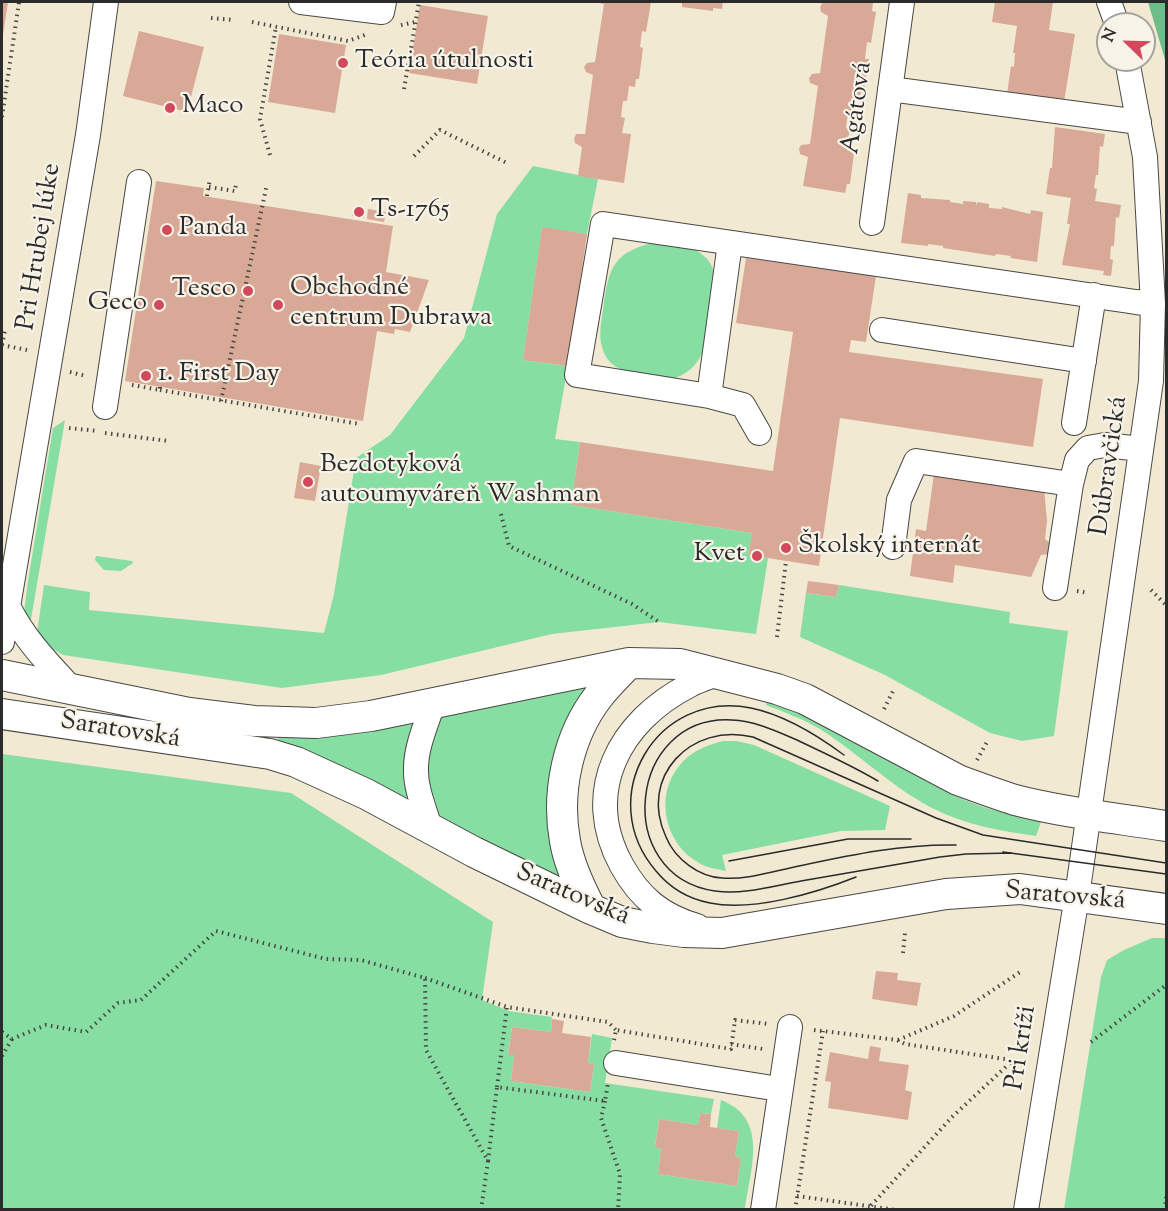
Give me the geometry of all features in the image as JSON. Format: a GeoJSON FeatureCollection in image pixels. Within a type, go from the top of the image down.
{"type":"FeatureCollection","features":[{"type":"Feature","properties":{"kind":"main road","name":"Saratovská"},"geometry":{"type":"LineString","coordinates":[[2,675],[189,713],[254,721],[316,723],[371,716],[629,663],[680,664],[777,688],[805,699],[958,780],[1016,800],[1088,815],[1167,826]]}},
{"type":"Feature","properties":{"kind":"main road"},"geometry":{"type":"LineString","coordinates":[[591,909],[579,885],[565,841],[563,785],[570,753],[581,725],[597,698],[629,663]]}},
{"type":"Feature","properties":{"kind":"main road"},"geometry":{"type":"LineString","coordinates":[[2,687],[6,714]]}},
{"type":"Feature","properties":{"kind":"main road","name":"Saratovská"},"geometry":{"type":"LineString","coordinates":[[6,714],[270,754],[296,762],[591,909],[622,922],[653,928],[722,933],[946,894],[1020,889],[1167,909]]}},
{"type":"Feature","properties":{"kind":"street","name":"Pri Hrubej lúke"},"geometry":{"type":"LineString","coordinates":[[2,642],[5,609],[88,135],[106,2]]}},
{"type":"Feature","properties":{"kind":"street"},"geometry":{"type":"LineString","coordinates":[[301,2],[382,12],[384,2]]}},
{"type":"Feature","properties":{"kind":"street","name":"Agátová"},"geometry":{"type":"LineString","coordinates":[[872,223],[902,2]]}},
{"type":"Feature","properties":{"kind":"street","name":"Dúbravčická"},"geometry":{"type":"LineString","coordinates":[[1077,896],[1141,449],[1159,382],[1145,157],[1130,72]]}},
{"type":"Feature","properties":{"kind":"street"},"geometry":{"type":"LineString","coordinates":[[890,89],[1140,122]]}},
{"type":"Feature","properties":{"kind":"street"},"geometry":{"type":"LineString","coordinates":[[105,407],[139,182]]}},
{"type":"Feature","properties":{"kind":"street"},"geometry":{"type":"LineString","coordinates":[[759,433],[743,405],[709,396],[578,375],[603,224],[1153,304]]}},
{"type":"Feature","properties":{"kind":"street"},"geometry":{"type":"LineString","coordinates":[[709,396],[730,243]]}},
{"type":"Feature","properties":{"kind":"street"},"geometry":{"type":"LineString","coordinates":[[1074,423],[1094,296]]}},
{"type":"Feature","properties":{"kind":"street"},"geometry":{"type":"LineString","coordinates":[[882,330],[1084,361]]}},
{"type":"Feature","properties":{"kind":"street"},"geometry":{"type":"LineString","coordinates":[[1055,588],[1071,484],[1077,460],[1088,447],[1105,445],[1141,449]]}},
{"type":"Feature","properties":{"kind":"street"},"geometry":{"type":"LineString","coordinates":[[893,547],[899,500],[916,461],[1071,484]]}},
{"type":"Feature","properties":{"kind":"street"},"geometry":{"type":"LineString","coordinates":[[5,609],[36,652],[73,690]]}},
{"type":"Feature","properties":{"kind":"street"},"geometry":{"type":"LineString","coordinates":[[720,673],[690,684],[667,699],[647,714],[632,731],[622,744],[609,774],[605,807],[607,830],[615,853],[641,895],[653,907],[668,916],[722,933]]}},
{"type":"Feature","properties":{"kind":"street"},"geometry":{"type":"LineString","coordinates":[[430,828],[420,795],[416,768],[423,734],[433,703]]}},
{"type":"Feature","properties":{"kind":"street","name":"Pri kríži"},"geometry":{"type":"LineString","coordinates":[[1026,1209],[1077,896]]}},
{"type":"Feature","properties":{"kind":"street"},"geometry":{"type":"LineString","coordinates":[[763,1209],[790,1027]]}},
{"type":"Feature","properties":{"kind":"street"},"geometry":{"type":"LineString","coordinates":[[616,1063],[780,1089]]}},
{"type":"Feature","properties":{"kind":"path"},"geometry":{"type":"LineString","coordinates":[[2,117],[20,2]]}},
{"type":"Feature","properties":{"kind":"path"},"geometry":{"type":"LineString","coordinates":[[404,89],[419,2]]}},
{"type":"Feature","properties":{"kind":"path"},"geometry":{"type":"LineString","coordinates":[[211,18],[234,20]]}},
{"type":"Feature","properties":{"kind":"path"},"geometry":{"type":"LineString","coordinates":[[252,22],[348,41],[369,34]]}},
{"type":"Feature","properties":{"kind":"path"},"geometry":{"type":"LineString","coordinates":[[270,155],[260,119],[276,27]]}},
{"type":"Feature","properties":{"kind":"path"},"geometry":{"type":"LineString","coordinates":[[414,156],[440,130],[509,164]]}},
{"type":"Feature","properties":{"kind":"path"},"geometry":{"type":"LineString","coordinates":[[207,196],[210,179]]}},
{"type":"Feature","properties":{"kind":"path"},"geometry":{"type":"LineString","coordinates":[[209,187],[235,191],[236,184]]}},
{"type":"Feature","properties":{"kind":"path"},"geometry":{"type":"LineString","coordinates":[[221,401],[267,184]]}},
{"type":"Feature","properties":{"kind":"path"},"geometry":{"type":"LineString","coordinates":[[5,330],[2,345],[32,351]]}},
{"type":"Feature","properties":{"kind":"path"},"geometry":{"type":"LineString","coordinates":[[160,390],[360,424]]}},
{"type":"Feature","properties":{"kind":"path"},"geometry":{"type":"LineString","coordinates":[[69,428],[169,441]]}},
{"type":"Feature","properties":{"kind":"path"},"geometry":{"type":"LineString","coordinates":[[501,514],[509,546],[632,604],[659,622]]}},
{"type":"Feature","properties":{"kind":"path"},"geometry":{"type":"LineString","coordinates":[[777,637],[786,561]]}},
{"type":"Feature","properties":{"kind":"path"},"geometry":{"type":"LineString","coordinates":[[1151,590],[1167,605]]}},
{"type":"Feature","properties":{"kind":"path"},"geometry":{"type":"LineString","coordinates":[[884,709],[893,691]]}},
{"type":"Feature","properties":{"kind":"path"},"geometry":{"type":"LineString","coordinates":[[976,760],[987,742]]}},
{"type":"Feature","properties":{"kind":"path"},"geometry":{"type":"LineString","coordinates":[[2,1056],[12,1039],[46,1025],[87,1032],[118,1003],[141,1000],[216,931],[326,959],[361,960],[425,978],[507,1007],[608,1022],[616,1030]]}},
{"type":"Feature","properties":{"kind":"path"},"geometry":{"type":"LineString","coordinates":[[903,953],[905,933]]}},
{"type":"Feature","properties":{"kind":"path"},"geometry":{"type":"LineString","coordinates":[[868,1208],[952,1116],[1011,1061],[897,1041],[954,1016],[1023,969]]}},
{"type":"Feature","properties":{"kind":"path"},"geometry":{"type":"LineString","coordinates":[[425,978],[426,1050],[488,1161],[481,1209]]}},
{"type":"Feature","properties":{"kind":"path"},"geometry":{"type":"LineString","coordinates":[[1091,1042],[1167,985]]}},
{"type":"Feature","properties":{"kind":"path"},"geometry":{"type":"LineString","coordinates":[[497,1087],[507,1007]]}},
{"type":"Feature","properties":{"kind":"path"},"geometry":{"type":"LineString","coordinates":[[795,1209],[823,1031]]}},
{"type":"Feature","properties":{"kind":"path"},"geometry":{"type":"LineString","coordinates":[[2,1032],[12,1039]]}},
{"type":"Feature","properties":{"kind":"path"},"geometry":{"type":"LineString","coordinates":[[731,1044],[786,1053]]}},
{"type":"Feature","properties":{"kind":"path"},"geometry":{"type":"LineString","coordinates":[[605,1101],[601,1118],[620,1174],[618,1209]]}},
{"type":"Feature","properties":{"kind":"path"},"geometry":{"type":"LineString","coordinates":[[797,1196],[868,1208],[896,1209]]}},
{"type":"Feature","properties":{"kind":"path"},"geometry":{"type":"LineString","coordinates":[[1165,1209],[1167,1197]]}},
{"type":"Feature","properties":{"kind":"path"},"geometry":{"type":"LineString","coordinates":[[839,1209],[840,1202]]}},
{"type":"Feature","properties":{"kind":"green space"},"geometry":{"type":"Polygon","coordinates":[[[1148,2],[1166,2],[1166,63],[1156,29],[1156,12],[1151,12],[1148,2]]]}},
{"type":"Feature","properties":{"kind":"green space"},"geometry":{"type":"Polygon","coordinates":[[[533,166],[598,179],[587,234],[542,228],[523,360],[568,366],[555,439],[580,442],[571,505],[752,533],[748,555],[768,558],[756,634],[659,622],[552,634],[381,675],[282,688],[63,655],[44,644],[37,633],[44,585],[90,592],[89,610],[324,633],[334,594],[356,458],[390,435],[464,338],[497,214],[533,166]]]}},
{"type":"Feature","properties":{"kind":"green space"},"geometry":{"type":"Polygon","coordinates":[[[652,243],[693,249],[709,261],[714,273],[708,327],[702,354],[691,369],[666,381],[657,381],[624,371],[608,360],[601,345],[605,297],[614,266],[628,252],[652,243]]]}},
{"type":"Feature","properties":{"kind":"green space"},"geometry":{"type":"Polygon","coordinates":[[[65,420],[29,631],[24,613],[53,428],[65,420]]]}},
{"type":"Feature","properties":{"kind":"green space"},"geometry":{"type":"Polygon","coordinates":[[[96,556],[133,563],[121,571],[104,570],[95,560],[96,556]]]}},
{"type":"Feature","properties":{"kind":"green space"},"geometry":{"type":"Polygon","coordinates":[[[839,585],[1010,612],[1009,623],[1068,631],[1054,736],[1022,741],[990,733],[885,675],[800,637],[806,593],[836,597],[839,585]]]}},
{"type":"Feature","properties":{"kind":"green space"},"geometry":{"type":"Polygon","coordinates":[[[629,663],[575,739],[579,885],[296,762],[274,734],[629,663]]]}},
{"type":"Feature","properties":{"kind":"green space"},"geometry":{"type":"Polygon","coordinates":[[[767,701],[838,730],[964,800],[1041,822],[1036,836],[971,823],[934,809],[904,791],[820,729],[766,705],[767,701]]]}},
{"type":"Feature","properties":{"kind":"green space"},"geometry":{"type":"Polygon","coordinates":[[[723,741],[754,745],[890,806],[885,830],[841,831],[722,855],[726,871],[702,865],[687,855],[671,832],[665,805],[667,792],[671,778],[688,757],[705,747],[723,741]]]}},
{"type":"Feature","properties":{"kind":"green space"},"geometry":{"type":"Polygon","coordinates":[[[2,754],[291,793],[493,922],[482,1000],[509,1011],[552,1017],[551,1032],[512,1027],[508,1054],[514,1055],[511,1081],[590,1092],[594,1064],[588,1063],[592,1034],[612,1038],[605,1083],[714,1099],[711,1114],[700,1113],[698,1125],[659,1119],[655,1147],[661,1148],[658,1174],[737,1186],[741,1158],[735,1156],[739,1131],[717,1128],[721,1100],[736,1109],[746,1120],[753,1147],[753,1162],[745,1209],[2,1210],[2,754]]]}},
{"type":"Feature","properties":{"kind":"green space"},"geometry":{"type":"Polygon","coordinates":[[[1152,938],[1166,938],[1165,1209],[1064,1209],[1101,977],[1107,960],[1152,938]]]}},
{"type":"Feature","properties":{"kind":"building"},"geometry":{"type":"Polygon","coordinates":[[[2,2],[8,2],[3,35],[2,35],[2,2]]]}},
{"type":"Feature","properties":{"kind":"building"},"geometry":{"type":"Polygon","coordinates":[[[596,2],[651,2],[646,32],[642,31],[640,47],[643,48],[639,79],[636,79],[635,87],[629,86],[627,101],[623,101],[621,117],[625,118],[622,133],[631,134],[624,183],[578,176],[582,147],[575,143],[574,139],[576,134],[585,134],[593,75],[586,72],[584,67],[587,63],[595,62],[604,4],[596,2]]]}},
{"type":"Feature","properties":{"kind":"building"},"geometry":{"type":"Polygon","coordinates":[[[682,2],[723,2],[722,9],[713,8],[713,11],[682,7],[682,2]]]}},
{"type":"Feature","properties":{"kind":"building"},"geometry":{"type":"Polygon","coordinates":[[[995,2],[1053,2],[1049,30],[1075,34],[1064,102],[1007,94],[1011,66],[1014,67],[1015,53],[1013,53],[1017,26],[992,22],[995,2]]]}},
{"type":"Feature","properties":{"kind":"building"},"geometry":{"type":"Polygon","coordinates":[[[822,3],[873,3],[872,11],[876,12],[871,43],[867,42],[865,59],[869,59],[864,90],[861,90],[860,98],[854,97],[852,112],[848,112],[846,128],[850,129],[847,144],[853,144],[852,153],[854,153],[850,184],[847,184],[845,193],[803,186],[808,157],[800,154],[799,149],[801,145],[810,144],[818,86],[810,83],[809,78],[812,74],[820,73],[828,16],[821,12],[820,8],[822,3]]]}},
{"type":"Feature","properties":{"kind":"building"},"geometry":{"type":"Polygon","coordinates":[[[420,5],[488,16],[477,84],[409,73],[420,5]]]}},
{"type":"Feature","properties":{"kind":"building"},"geometry":{"type":"Polygon","coordinates":[[[139,31],[204,47],[187,112],[123,96],[139,31]]]}},
{"type":"Feature","properties":{"kind":"building"},"geometry":{"type":"Polygon","coordinates":[[[279,34],[346,45],[335,113],[268,102],[279,34]]]}},
{"type":"Feature","properties":{"kind":"building"},"geometry":{"type":"Polygon","coordinates":[[[1055,127],[1105,134],[1103,147],[1100,146],[1098,175],[1096,175],[1094,188],[1097,189],[1095,201],[1121,205],[1119,218],[1116,217],[1114,246],[1111,246],[1110,259],[1113,260],[1111,276],[1103,275],[1104,271],[1062,265],[1070,224],[1067,224],[1071,198],[1046,194],[1050,168],[1052,168],[1055,127]]]}},
{"type":"Feature","properties":{"kind":"building","name":"Obchodné centrum Dubrawa"},"geometry":{"type":"Polygon","coordinates":[[[156,181],[204,188],[203,196],[393,226],[386,272],[429,280],[410,332],[395,329],[394,334],[377,331],[363,421],[125,381],[156,181]]]}},
{"type":"Feature","properties":{"kind":"building"},"geometry":{"type":"Polygon","coordinates":[[[908,193],[921,195],[921,198],[950,200],[950,202],[963,204],[963,201],[976,202],[976,206],[977,202],[989,204],[989,208],[1002,209],[1002,207],[1030,214],[1031,210],[1043,212],[1037,262],[1010,258],[1011,256],[996,254],[995,256],[943,248],[943,246],[901,243],[908,193]]]}},
{"type":"Feature","properties":{"kind":"building","name":"Ts-1765"},"geometry":{"type":"Polygon","coordinates":[[[354,207],[365,208],[364,218],[352,216],[354,207]]]}},
{"type":"Feature","properties":{"kind":"building"},"geometry":{"type":"Polygon","coordinates":[[[368,209],[386,212],[384,222],[367,219],[368,209]]]}},
{"type":"Feature","properties":{"kind":"building"},"geometry":{"type":"Polygon","coordinates":[[[542,227],[587,234],[568,366],[523,360],[542,227]]]}},
{"type":"Feature","properties":{"kind":"building"},"geometry":{"type":"Polygon","coordinates":[[[746,258],[876,276],[866,342],[851,340],[849,352],[1043,379],[1033,447],[840,418],[819,566],[748,555],[752,533],[571,505],[580,442],[773,471],[793,332],[736,323],[746,258]]]}},
{"type":"Feature","properties":{"kind":"building","name":"Bezdotyková autoumyváreň Washman"},"geometry":{"type":"Polygon","coordinates":[[[300,462],[321,466],[315,501],[294,498],[300,462]]]}},
{"type":"Feature","properties":{"kind":"building"},"geometry":{"type":"Polygon","coordinates":[[[934,474],[1044,488],[1047,521],[1045,539],[1051,548],[1048,554],[1041,555],[1031,577],[955,565],[953,583],[910,576],[916,529],[926,531],[934,474]]]}},
{"type":"Feature","properties":{"kind":"building"},"geometry":{"type":"Polygon","coordinates":[[[808,581],[839,585],[836,597],[806,593],[808,581]]]}},
{"type":"Feature","properties":{"kind":"building"},"geometry":{"type":"Polygon","coordinates":[[[876,971],[898,973],[897,980],[921,983],[917,1006],[872,999],[876,971]]]}},
{"type":"Feature","properties":{"kind":"building"},"geometry":{"type":"Polygon","coordinates":[[[552,1019],[564,1021],[562,1033],[591,1037],[588,1063],[594,1064],[590,1092],[511,1081],[514,1055],[508,1055],[512,1027],[551,1032],[552,1019]]]}},
{"type":"Feature","properties":{"kind":"building"},"geometry":{"type":"Polygon","coordinates":[[[870,1046],[881,1048],[879,1061],[909,1065],[905,1090],[912,1092],[908,1120],[828,1108],[831,1082],[825,1081],[830,1052],[868,1059],[870,1046]]]}},
{"type":"Feature","properties":{"kind":"building"},"geometry":{"type":"Polygon","coordinates":[[[700,1113],[711,1114],[710,1127],[739,1131],[735,1156],[741,1158],[737,1186],[658,1174],[661,1148],[655,1148],[659,1119],[698,1125],[700,1113]]]}},
{"type":"Feature","properties":{"kind":"tram line"},"geometry":{"type":"LineString","coordinates":[[844,755],[812,733],[764,711],[751,708],[717,707],[687,715],[663,732],[644,755],[633,782],[631,812],[638,842],[656,871],[674,888],[702,901],[727,905],[764,903],[803,895],[856,877]]}},
{"type":"Feature","properties":{"kind":"tram line"},"geometry":{"type":"LineString","coordinates":[[878,781],[848,764],[757,724],[732,720],[697,725],[671,742],[653,768],[646,798],[647,829],[659,857],[682,879],[715,891],[726,892],[758,889],[940,857],[1011,853]]}},
{"type":"Feature","properties":{"kind":"tram line"},"geometry":{"type":"LineString","coordinates":[[956,845],[896,848],[751,876],[713,877],[689,865],[675,853],[666,837],[659,815],[659,794],[665,775],[676,759],[691,746],[709,738],[730,735],[753,737],[936,818],[983,835],[1166,863]]}},
{"type":"Feature","properties":{"kind":"tram line"},"geometry":{"type":"LineString","coordinates":[[729,861],[848,839],[911,839]]}},
{"type":"Feature","properties":{"kind":"tram line"},"geometry":{"type":"LineString","coordinates":[[1003,852],[1166,874]]}},
{"type":"Feature","properties":{"kind":"place","name":"Teória útulnosti"},"geometry":{"type":"Point","coordinates":[343,63]}},
{"type":"Feature","properties":{"kind":"place","name":"Maco"},"geometry":{"type":"Point","coordinates":[170,108]}},
{"type":"Feature","properties":{"kind":"place","name":"Ts-1765"},"geometry":{"type":"Point","coordinates":[359,212]}},
{"type":"Feature","properties":{"kind":"place","name":"Panda"},"geometry":{"type":"Point","coordinates":[167,230]}},
{"type":"Feature","properties":{"kind":"place","name":"Tesco"},"geometry":{"type":"Point","coordinates":[248,291]}},
{"type":"Feature","properties":{"kind":"place","name":"Geco"},"geometry":{"type":"Point","coordinates":[159,305]}},
{"type":"Feature","properties":{"kind":"place","name":"Obchodné centrum Dubrawa"},"geometry":{"type":"Point","coordinates":[278,305]}},
{"type":"Feature","properties":{"kind":"place","name":"1. First Day"},"geometry":{"type":"Point","coordinates":[146,376]}},
{"type":"Feature","properties":{"kind":"place","name":"Bezdotyková autoumyváreň Washman"},"geometry":{"type":"Point","coordinates":[308,482]}},
{"type":"Feature","properties":{"kind":"place","name":"Školský internát"},"geometry":{"type":"Point","coordinates":[786,548]}},
{"type":"Feature","properties":{"kind":"place","name":"Kvet"},"geometry":{"type":"Point","coordinates":[757,556]}}]}
